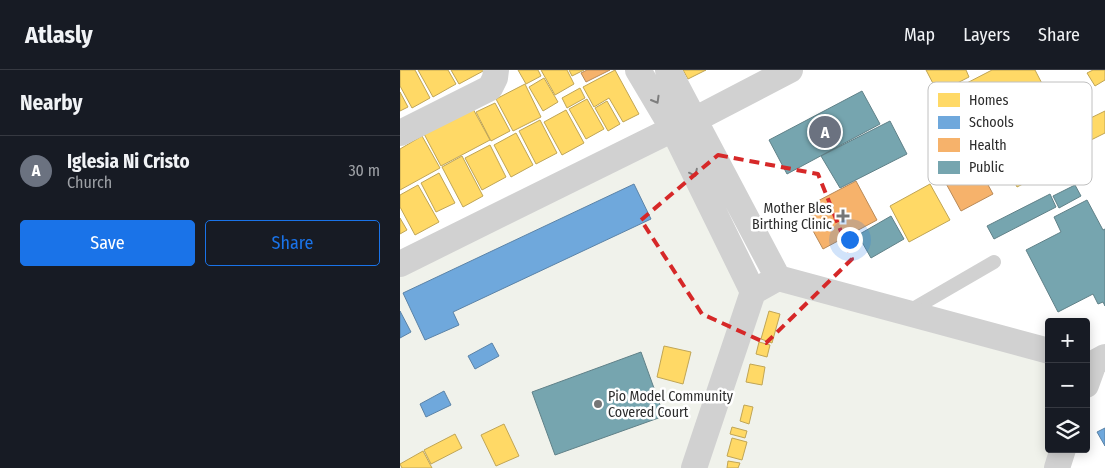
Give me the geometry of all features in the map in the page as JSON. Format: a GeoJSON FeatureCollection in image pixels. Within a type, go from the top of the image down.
{"type":"FeatureCollection","features":[{"type":"Feature","properties":{"kind":"street"},"geometry":{"type":"LineString","coordinates":[[400,133],[490,88],[495,78],[496,70]]}},
{"type":"Feature","properties":{"kind":"street"},"geometry":{"type":"LineString","coordinates":[[638,70],[684,125],[778,278],[1045,350]]}},
{"type":"Feature","properties":{"kind":"street"},"geometry":{"type":"LineString","coordinates":[[668,70],[684,125],[753,292],[694,468]]}},
{"type":"Feature","properties":{"kind":"street"},"geometry":{"type":"LineString","coordinates":[[400,264],[684,125],[790,70]]}},
{"type":"Feature","properties":{"kind":"street"},"geometry":{"type":"LineString","coordinates":[[753,292],[778,278]]}},
{"type":"Feature","properties":{"kind":"street"},"geometry":{"type":"LineString","coordinates":[[1057,468],[1062,453]]}},
{"type":"Feature","properties":{"kind":"lane"},"geometry":{"type":"LineString","coordinates":[[906,314],[994,262]]}},
{"type":"Feature","properties":{"kind":"highlighted area"},"geometry":{"type":"Polygon","coordinates":[[[718,155],[818,174],[852,259],[766,343],[702,314],[641,220],[718,155]]]}},
{"type":"Feature","properties":{"kind":"shaded area"},"geometry":{"type":"Polygon","coordinates":[[[673,129],[753,292],[778,278],[1045,350],[1045,453],[1062,453],[1057,468],[400,468],[400,264],[673,129]]]}},
{"type":"Feature","properties":{"kind":"building: Homes"},"geometry":{"type":"Polygon","coordinates":[[[400,70],[415,70],[430,98],[412,108],[400,86],[400,70]]]}},
{"type":"Feature","properties":{"kind":"building: Homes"},"geometry":{"type":"Polygon","coordinates":[[[418,70],[448,70],[456,84],[433,97],[418,70]]]}},
{"type":"Feature","properties":{"kind":"building: Homes"},"geometry":{"type":"Polygon","coordinates":[[[451,70],[485,70],[459,84],[451,70]]]}},
{"type":"Feature","properties":{"kind":"building: Homes"},"geometry":{"type":"Polygon","coordinates":[[[518,70],[538,70],[541,76],[526,84],[518,70]]]}},
{"type":"Feature","properties":{"kind":"building: Homes"},"geometry":{"type":"Polygon","coordinates":[[[541,70],[567,70],[574,84],[555,95],[541,70]]]}},
{"type":"Feature","properties":{"kind":"building: Homes"},"geometry":{"type":"Polygon","coordinates":[[[569,70],[584,70],[572,76],[569,70]]]}},
{"type":"Feature","properties":{"kind":"building: Homes"},"geometry":{"type":"Polygon","coordinates":[[[615,70],[639,114],[623,122],[609,98],[594,107],[583,87],[615,70]]]}},
{"type":"Feature","properties":{"kind":"building: Homes"},"geometry":{"type":"Polygon","coordinates":[[[683,70],[706,70],[688,79],[683,70]]]}},
{"type":"Feature","properties":{"kind":"building: Homes"},"geometry":{"type":"Polygon","coordinates":[[[926,70],[966,70],[969,77],[959,82],[932,82],[926,70]]]}},
{"type":"Feature","properties":{"kind":"building: Homes"},"geometry":{"type":"Polygon","coordinates":[[[992,70],[1035,70],[1041,82],[969,82],[992,70]]]}},
{"type":"Feature","properties":{"kind":"building: Homes"},"geometry":{"type":"Polygon","coordinates":[[[1093,70],[1105,70],[1105,80],[1095,86],[1087,73],[1093,70]]]}},
{"type":"Feature","properties":{"kind":"building: Homes"},"geometry":{"type":"Polygon","coordinates":[[[544,78],[558,102],[543,111],[529,87],[544,78]]]}},
{"type":"Feature","properties":{"kind":"building: Homes"},"geometry":{"type":"Polygon","coordinates":[[[525,84],[541,117],[513,131],[496,99],[525,84]]]}},
{"type":"Feature","properties":{"kind":"building: Homes"},"geometry":{"type":"Polygon","coordinates":[[[580,88],[585,98],[567,108],[562,98],[580,88]]]}},
{"type":"Feature","properties":{"kind":"building: Homes"},"geometry":{"type":"Polygon","coordinates":[[[400,92],[408,107],[400,111],[400,92]]]}},
{"type":"Feature","properties":{"kind":"building: Homes"},"geometry":{"type":"Polygon","coordinates":[[[587,99],[604,129],[586,139],[569,109],[587,99]]]}},
{"type":"Feature","properties":{"kind":"building: Homes"},"geometry":{"type":"Polygon","coordinates":[[[607,101],[620,124],[608,131],[595,108],[607,101]]]}},
{"type":"Feature","properties":{"kind":"building: Homes"},"geometry":{"type":"Polygon","coordinates":[[[495,103],[510,131],[491,141],[476,112],[495,103]]]}},
{"type":"Feature","properties":{"kind":"building: Homes"},"geometry":{"type":"Polygon","coordinates":[[[472,107],[490,140],[441,166],[423,132],[472,107]]]}},
{"type":"Feature","properties":{"kind":"building: Homes"},"geometry":{"type":"Polygon","coordinates":[[[566,110],[584,143],[562,155],[544,122],[566,110]]]}},
{"type":"Feature","properties":{"kind":"building: Homes"},"geometry":{"type":"Polygon","coordinates":[[[1105,111],[1105,133],[1092,140],[1092,117],[1105,111]]]}},
{"type":"Feature","properties":{"kind":"building: Homes"},"geometry":{"type":"Polygon","coordinates":[[[540,120],[557,153],[536,164],[519,131],[540,120]]]}},
{"type":"Feature","properties":{"kind":"building: Homes"},"geometry":{"type":"Polygon","coordinates":[[[516,133],[533,165],[511,177],[494,145],[516,133]]]}},
{"type":"Feature","properties":{"kind":"building: Homes"},"geometry":{"type":"Polygon","coordinates":[[[422,136],[440,168],[400,190],[400,149],[422,136]]]}},
{"type":"Feature","properties":{"kind":"building: Homes"},"geometry":{"type":"Polygon","coordinates":[[[490,145],[506,177],[482,190],[465,158],[490,145]]]}},
{"type":"Feature","properties":{"kind":"building: Homes"},"geometry":{"type":"Polygon","coordinates":[[[462,156],[483,196],[463,207],[442,167],[462,156]]]}},
{"type":"Feature","properties":{"kind":"building: Homes"},"geometry":{"type":"Polygon","coordinates":[[[439,173],[455,203],[436,212],[421,183],[439,173]]]}},
{"type":"Feature","properties":{"kind":"building: Homes"},"geometry":{"type":"Polygon","coordinates":[[[418,185],[439,222],[415,235],[400,207],[400,195],[418,185]]]}},
{"type":"Feature","properties":{"kind":"building: Homes"},"geometry":{"type":"Polygon","coordinates":[[[931,185],[950,220],[909,242],[890,206],[931,185]]]}},
{"type":"Feature","properties":{"kind":"building: Homes"},"geometry":{"type":"Polygon","coordinates":[[[400,218],[407,230],[400,234],[400,218]]]}},
{"type":"Feature","properties":{"kind":"building: Homes"},"geometry":{"type":"Polygon","coordinates":[[[769,311],[780,314],[772,343],[761,339],[769,311]]]}},
{"type":"Feature","properties":{"kind":"building: Homes"},"geometry":{"type":"Polygon","coordinates":[[[759,342],[770,345],[767,357],[756,354],[759,342]]]}},
{"type":"Feature","properties":{"kind":"building: Homes"},"geometry":{"type":"Polygon","coordinates":[[[664,346],[691,352],[683,384],[657,377],[664,346]]]}},
{"type":"Feature","properties":{"kind":"building: Homes"},"geometry":{"type":"Polygon","coordinates":[[[750,364],[765,367],[762,385],[746,382],[750,364]]]}},
{"type":"Feature","properties":{"kind":"building: Homes"},"geometry":{"type":"Polygon","coordinates":[[[744,405],[753,407],[749,424],[740,421],[744,405]]]}},
{"type":"Feature","properties":{"kind":"building: Homes"},"geometry":{"type":"Polygon","coordinates":[[[504,424],[519,456],[496,466],[481,435],[504,424]]]}},
{"type":"Feature","properties":{"kind":"building: Homes"},"geometry":{"type":"Polygon","coordinates":[[[732,427],[747,431],[745,438],[730,434],[732,427]]]}},
{"type":"Feature","properties":{"kind":"building: Homes"},"geometry":{"type":"Polygon","coordinates":[[[455,434],[462,448],[431,464],[424,450],[455,434]]]}},
{"type":"Feature","properties":{"kind":"building: Homes"},"geometry":{"type":"Polygon","coordinates":[[[732,438],[747,442],[742,460],[727,456],[732,438]]]}},
{"type":"Feature","properties":{"kind":"building: Homes"},"geometry":{"type":"Polygon","coordinates":[[[423,451],[432,468],[402,468],[400,464],[423,451]]]}},
{"type":"Feature","properties":{"kind":"building: Homes"},"geometry":{"type":"Polygon","coordinates":[[[728,461],[740,463],[738,468],[727,468],[728,461]]]}},
{"type":"Feature","properties":{"kind":"building: Schools"},"geometry":{"type":"Polygon","coordinates":[[[634,184],[651,219],[453,312],[459,325],[425,340],[403,293],[634,184]]]}},
{"type":"Feature","properties":{"kind":"building: Schools"},"geometry":{"type":"Polygon","coordinates":[[[400,311],[411,332],[400,338],[400,311]]]}},
{"type":"Feature","properties":{"kind":"building: Schools"},"geometry":{"type":"Polygon","coordinates":[[[492,343],[499,356],[475,369],[468,356],[492,343]]]}},
{"type":"Feature","properties":{"kind":"building: Schools"},"geometry":{"type":"Polygon","coordinates":[[[444,391],[451,405],[426,417],[420,404],[444,391]]]}},
{"type":"Feature","properties":{"kind":"building: Schools"},"geometry":{"type":"Polygon","coordinates":[[[1105,428],[1105,446],[1097,432],[1105,428]]]}},
{"type":"Feature","properties":{"kind":"building: Health"},"geometry":{"type":"Polygon","coordinates":[[[587,70],[610,70],[586,82],[581,73],[587,70]]]}},
{"type":"Feature","properties":{"kind":"building: Health","name":"Mother Bles Birthing Clinic"},"geometry":{"type":"Polygon","coordinates":[[[856,181],[877,220],[823,249],[806,218],[816,213],[812,204],[856,181]]]}},
{"type":"Feature","properties":{"kind":"building: Health"},"geometry":{"type":"Polygon","coordinates":[[[947,185],[988,185],[993,194],[961,211],[947,185]]]}},
{"type":"Feature","properties":{"kind":"building: Public"},"geometry":{"type":"Polygon","coordinates":[[[862,91],[880,124],[787,174],[769,140],[862,91]]]}},
{"type":"Feature","properties":{"kind":"building: Public"},"geometry":{"type":"Polygon","coordinates":[[[890,121],[907,154],[840,188],[821,156],[890,121]]]}},
{"type":"Feature","properties":{"kind":"building: Public"},"geometry":{"type":"Polygon","coordinates":[[[1075,185],[1081,196],[1059,208],[1053,196],[1075,185]]]}},
{"type":"Feature","properties":{"kind":"building: Public"},"geometry":{"type":"Polygon","coordinates":[[[1050,194],[1056,207],[994,239],[987,226],[1050,194]]]}},
{"type":"Feature","properties":{"kind":"building: Public"},"geometry":{"type":"Polygon","coordinates":[[[1087,200],[1103,230],[1105,229],[1105,306],[1103,302],[1098,304],[1093,294],[1058,312],[1026,250],[1061,232],[1054,217],[1087,200]]]}},
{"type":"Feature","properties":{"kind":"building: Public"},"geometry":{"type":"Polygon","coordinates":[[[891,216],[904,239],[871,258],[858,235],[891,216]]]}},
{"type":"Feature","properties":{"kind":"building: Public","name":"Pio Model Community Covered Court"},"geometry":{"type":"Polygon","coordinates":[[[641,352],[664,416],[555,455],[532,392],[641,352]]]}},
{"type":"Feature","properties":{"kind":"place","name":"Iglesia Ni Cristo"},"geometry":{"type":"Point","coordinates":[825,132]}},
{"type":"Feature","properties":{"kind":"place","name":"Mother Bles Birthing Clinic"},"geometry":{"type":"Point","coordinates":[843,216]}},
{"type":"Feature","properties":{"kind":"place","name":"Pio Model Community Covered Court"},"geometry":{"type":"Point","coordinates":[598,404]}}]}
